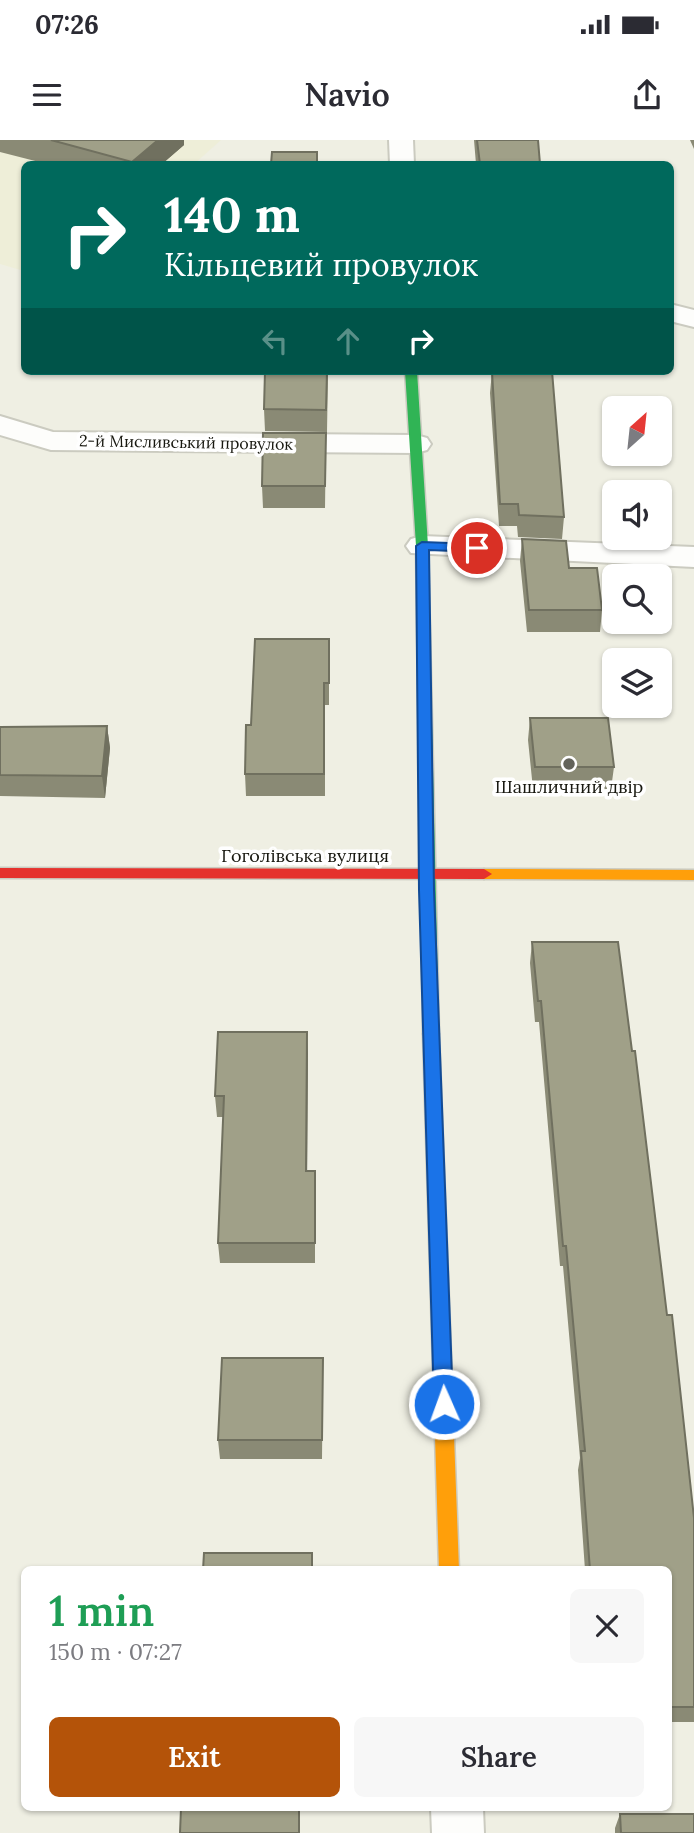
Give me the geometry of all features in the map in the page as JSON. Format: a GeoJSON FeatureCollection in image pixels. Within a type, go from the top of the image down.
{"type":"FeatureCollection","features":[{"type":"Feature","properties":{"kind":"street"},"geometry":{"type":"LineString","coordinates":[[401,140],[402,161]]}},
{"type":"Feature","properties":{"kind":"street"},"geometry":{"type":"LineString","coordinates":[[674,314],[694,319]]}},
{"type":"Feature","properties":{"kind":"street"},"geometry":{"type":"LineString","coordinates":[[411,375],[422,546],[426,875],[449,1566]]}},
{"type":"Feature","properties":{"kind":"street","name":"2-й Мисливський провулок"},"geometry":{"type":"LineString","coordinates":[[0,425],[51,441],[416,444]]}},
{"type":"Feature","properties":{"kind":"street"},"geometry":{"type":"LineString","coordinates":[[422,546],[694,557]]}},
{"type":"Feature","properties":{"kind":"street","name":"Гоголівська вулиця"},"geometry":{"type":"LineString","coordinates":[[0,873],[694,875]]}},
{"type":"Feature","properties":{"kind":"street"},"geometry":{"type":"LineString","coordinates":[[457,1811],[458,1833]]}},
{"type":"Feature","properties":{"kind":"shaded area"},"geometry":{"type":"Polygon","coordinates":[[[0,140],[221,140],[197,161],[21,161],[21,270],[0,264],[0,140]]]}},
{"type":"Feature","properties":{"kind":"building"},"geometry":{"type":"Polygon","coordinates":[[[51,140],[158,140],[133,161],[51,140]]]}},
{"type":"Feature","properties":{"kind":"building"},"geometry":{"type":"Polygon","coordinates":[[[477,140],[538,140],[540,161],[480,161],[477,140]]]}},
{"type":"Feature","properties":{"kind":"building"},"geometry":{"type":"Polygon","coordinates":[[[272,152],[317,152],[317,161],[271,161],[272,152]]]}},
{"type":"Feature","properties":{"kind":"building"},"geometry":{"type":"Polygon","coordinates":[[[265,375],[327,375],[326,410],[264,409],[265,375]]]}},
{"type":"Feature","properties":{"kind":"building"},"geometry":{"type":"Polygon","coordinates":[[[492,375],[552,375],[564,517],[519,515],[518,504],[500,504],[492,375]]]}},
{"type":"Feature","properties":{"kind":"building"},"geometry":{"type":"Polygon","coordinates":[[[263,433],[326,433],[325,486],[262,486],[263,433]]]}},
{"type":"Feature","properties":{"kind":"building"},"geometry":{"type":"Polygon","coordinates":[[[522,539],[566,541],[569,568],[597,568],[602,610],[529,610],[522,539]]]}},
{"type":"Feature","properties":{"kind":"building"},"geometry":{"type":"Polygon","coordinates":[[[255,639],[329,639],[329,683],[324,683],[324,774],[245,774],[246,725],[251,725],[255,639]]]}},
{"type":"Feature","properties":{"kind":"building"},"geometry":{"type":"Polygon","coordinates":[[[530,718],[608,718],[614,767],[535,767],[530,718]]]}},
{"type":"Feature","properties":{"kind":"building"},"geometry":{"type":"Polygon","coordinates":[[[107,726],[102,776],[0,775],[0,727],[107,726]]]}},
{"type":"Feature","properties":{"kind":"building"},"geometry":{"type":"Polygon","coordinates":[[[532,942],[618,942],[632,1051],[635,1051],[667,1315],[672,1315],[694,1518],[694,1707],[672,1707],[672,1566],[590,1566],[581,1451],[585,1451],[541,1001],[538,1001],[532,942]]]}},
{"type":"Feature","properties":{"kind":"building"},"geometry":{"type":"Polygon","coordinates":[[[218,1032],[307,1032],[306,1171],[315,1171],[315,1243],[218,1243],[224,1096],[215,1096],[218,1032]]]}},
{"type":"Feature","properties":{"kind":"building"},"geometry":{"type":"Polygon","coordinates":[[[222,1358],[323,1358],[322,1440],[218,1440],[222,1358]]]}},
{"type":"Feature","properties":{"kind":"building"},"geometry":{"type":"Polygon","coordinates":[[[204,1553],[312,1553],[312,1566],[203,1566],[204,1553]]]}},
{"type":"Feature","properties":{"kind":"building"},"geometry":{"type":"Polygon","coordinates":[[[181,1811],[299,1811],[299,1833],[180,1833],[181,1811]]]}},
{"type":"Feature","properties":{"kind":"building"},"geometry":{"type":"Polygon","coordinates":[[[620,1814],[694,1814],[694,1833],[621,1833],[620,1814]]]}},
{"type":"Feature","properties":{"kind":"traffic: fast"},"geometry":{"type":"LineString","coordinates":[[411,375],[422,546],[431,1034]]}},
{"type":"Feature","properties":{"kind":"traffic: slow"},"geometry":{"type":"LineString","coordinates":[[484,874],[694,875]]}},
{"type":"Feature","properties":{"kind":"traffic: slow"},"geometry":{"type":"LineString","coordinates":[[431,1034],[449,1566]]}},
{"type":"Feature","properties":{"kind":"traffic: jam"},"geometry":{"type":"LineString","coordinates":[[0,873],[484,874]]}},
{"type":"Feature","properties":{"kind":"place","name":"Шашличний двір"},"geometry":{"type":"Point","coordinates":[569,764]}},
{"type":"Feature","properties":{"kind":"route"},"geometry":{"type":"LineString","coordinates":[[444,1404],[426,890],[422,546],[477,548]]}}]}
